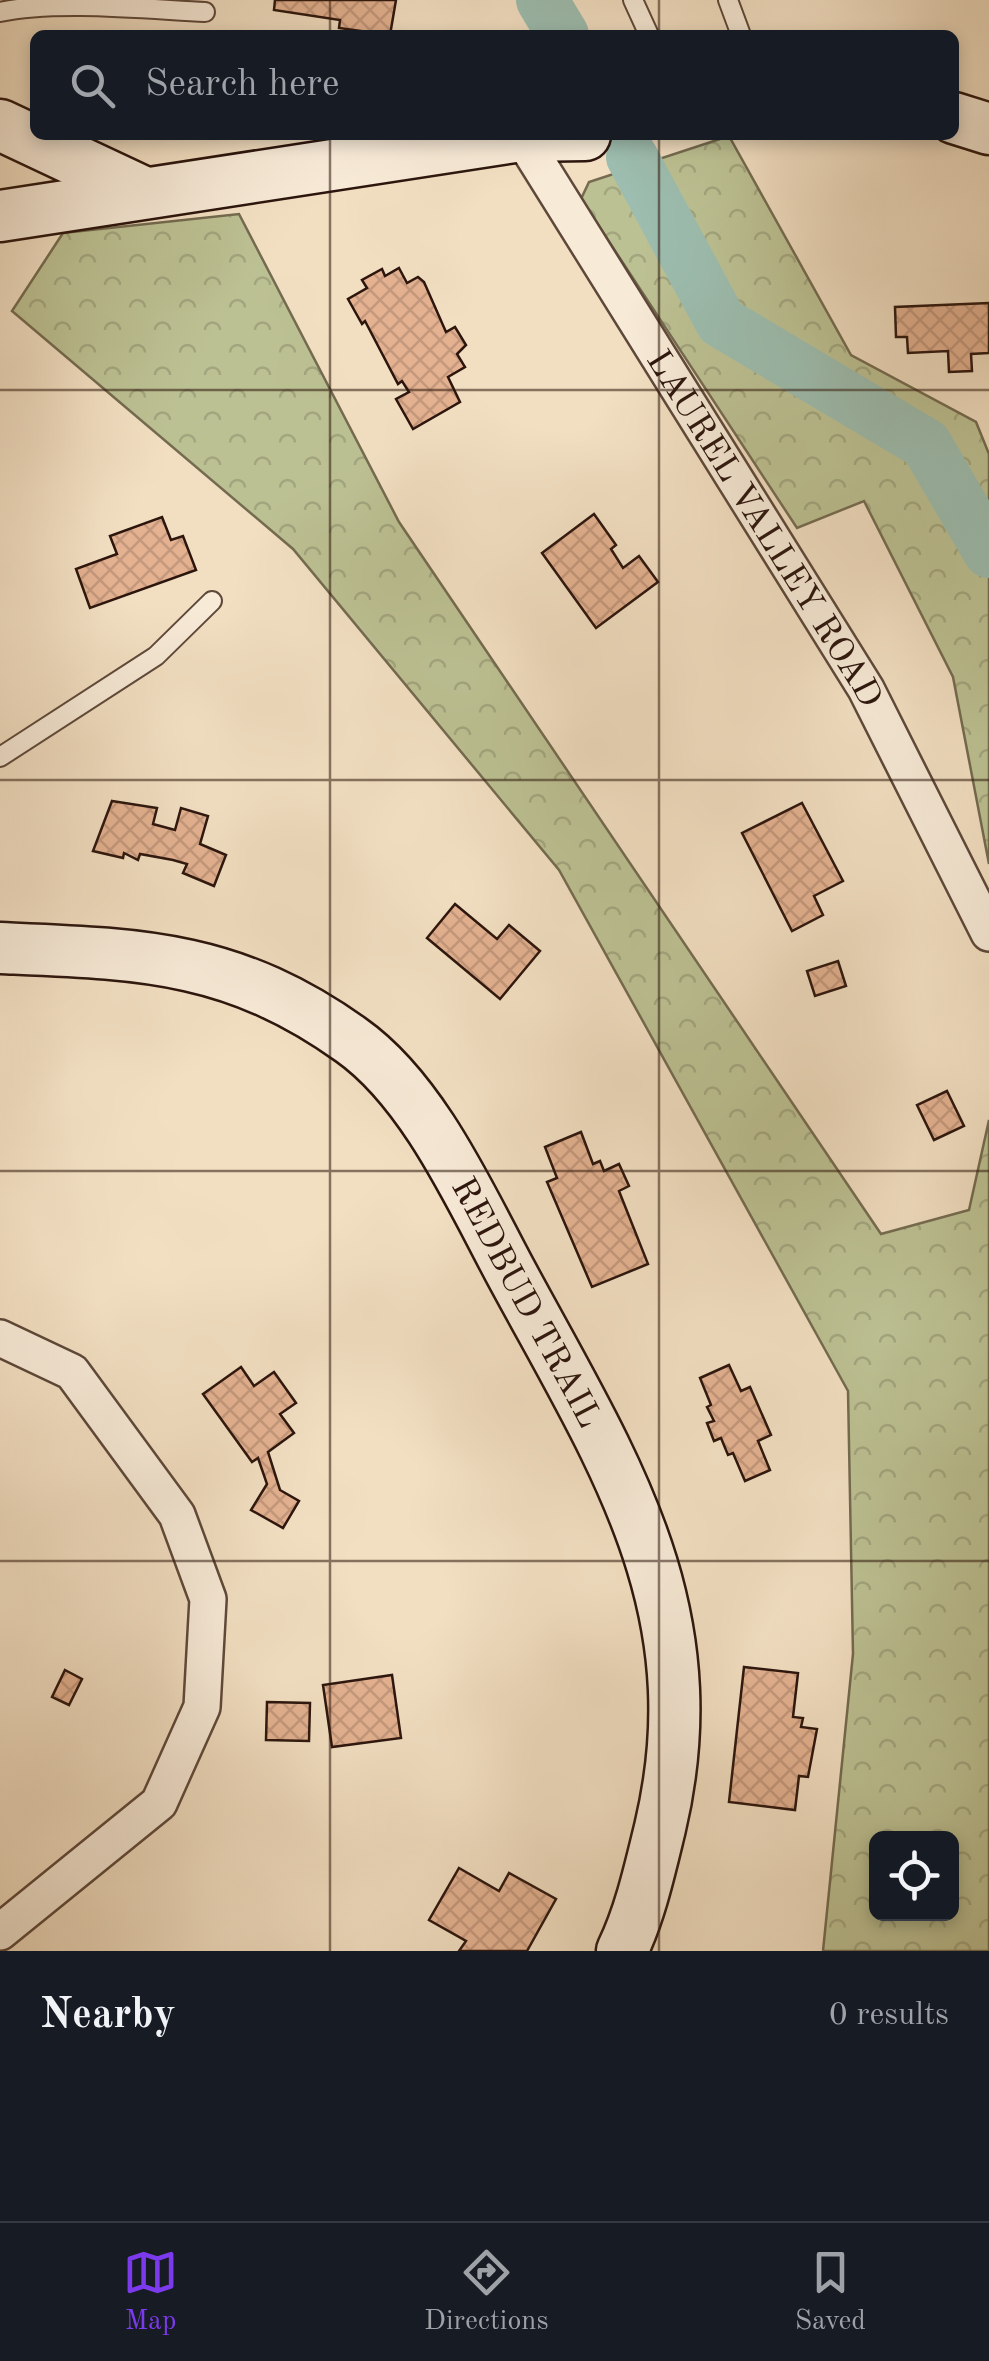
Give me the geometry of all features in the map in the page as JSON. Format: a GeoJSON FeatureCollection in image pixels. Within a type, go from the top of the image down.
{"type":"FeatureCollection","features":[{"type":"Feature","properties":{"kind":"street"},"geometry":{"type":"LineString","coordinates":[[959,120],[989,130]]}},
{"type":"Feature","properties":{"kind":"street"},"geometry":{"type":"LineString","coordinates":[[0,125],[30,139]]}},
{"type":"Feature","properties":{"kind":"street"},"geometry":{"type":"LineString","coordinates":[[32,140],[145,194]]}},
{"type":"Feature","properties":{"kind":"street"},"geometry":{"type":"LineString","coordinates":[[0,216],[495,140]]}},
{"type":"Feature","properties":{"kind":"street","name":"LAUREL VALLEY ROAD"},"geometry":{"type":"LineString","coordinates":[[523,140],[866,689],[989,933]]}},
{"type":"Feature","properties":{"kind":"street","name":"REDBUD TRAIL"},"geometry":{"type":"LineString","coordinates":[[0,948],[133,954],[226,972],[288,1000],[355,1042],[411,1101],[459,1175],[602,1442],[638,1517],[660,1582],[674,1654],[677,1722],[670,1786],[650,1870],[622,1951]]}},
{"type":"Feature","properties":{"kind":"street"},"geometry":{"type":"LineString","coordinates":[[0,1338],[72,1372],[177,1515],[208,1599],[202,1708],[159,1803],[0,1932]]}},
{"type":"Feature","properties":{"kind":"lane"},"geometry":{"type":"LineString","coordinates":[[632,0],[646,30]]}},
{"type":"Feature","properties":{"kind":"lane"},"geometry":{"type":"LineString","coordinates":[[728,0],[738,30]]}},
{"type":"Feature","properties":{"kind":"lane"},"geometry":{"type":"LineString","coordinates":[[0,12],[16,6],[62,5],[205,12]]}},
{"type":"Feature","properties":{"kind":"lane"},"geometry":{"type":"LineString","coordinates":[[0,758],[156,656],[212,601]]}},
{"type":"Feature","properties":{"kind":"green space"},"geometry":{"type":"Polygon","coordinates":[[[717,140],[731,140],[851,355],[976,422],[989,454],[989,864],[953,677],[864,501],[797,528],[581,199],[589,182],[717,140]]]}},
{"type":"Feature","properties":{"kind":"green space"},"geometry":{"type":"Polygon","coordinates":[[[239,214],[399,522],[881,1234],[969,1210],[989,1120],[989,1951],[823,1951],[853,1654],[848,1391],[559,870],[293,549],[12,311],[63,233],[239,214]]]}},
{"type":"Feature","properties":{"kind":"building"},"geometry":{"type":"Polygon","coordinates":[[[275,0],[396,0],[391,30],[339,28],[340,20],[274,10],[275,0]]]}},
{"type":"Feature","properties":{"kind":"building"},"geometry":{"type":"Polygon","coordinates":[[[399,268],[407,283],[418,277],[424,282],[446,332],[455,327],[466,345],[457,354],[465,367],[448,377],[460,402],[413,429],[396,399],[409,392],[402,381],[398,384],[365,321],[362,324],[348,299],[367,288],[362,280],[382,269],[385,276],[399,268]]]}},
{"type":"Feature","properties":{"kind":"building"},"geometry":{"type":"Polygon","coordinates":[[[989,303],[989,353],[971,354],[972,371],[949,372],[948,351],[908,353],[907,337],[896,337],[895,307],[989,303]]]}},
{"type":"Feature","properties":{"kind":"building"},"geometry":{"type":"Polygon","coordinates":[[[594,514],[616,545],[611,549],[623,568],[639,556],[658,582],[596,628],[542,553],[594,514]]]}},
{"type":"Feature","properties":{"kind":"building"},"geometry":{"type":"Polygon","coordinates":[[[162,517],[171,540],[183,536],[196,570],[90,608],[76,569],[117,554],[110,536],[162,517]]]}},
{"type":"Feature","properties":{"kind":"building"},"geometry":{"type":"Polygon","coordinates":[[[112,801],[157,808],[153,824],[175,830],[181,808],[208,816],[200,844],[226,855],[214,886],[183,873],[187,864],[140,854],[138,860],[124,853],[123,858],[93,851],[112,801]]]}},
{"type":"Feature","properties":{"kind":"building"},"geometry":{"type":"Polygon","coordinates":[[[802,803],[843,881],[814,896],[823,915],[792,931],[742,833],[802,803]]]}},
{"type":"Feature","properties":{"kind":"building"},"geometry":{"type":"Polygon","coordinates":[[[455,904],[497,939],[509,925],[540,951],[500,999],[427,938],[455,904]]]}},
{"type":"Feature","properties":{"kind":"building"},"geometry":{"type":"Polygon","coordinates":[[[838,961],[846,986],[815,996],[807,971],[838,961]]]}},
{"type":"Feature","properties":{"kind":"building"},"geometry":{"type":"Polygon","coordinates":[[[947,1091],[964,1126],[934,1140],[917,1105],[947,1091]]]}},
{"type":"Feature","properties":{"kind":"building"},"geometry":{"type":"Polygon","coordinates":[[[581,1132],[593,1164],[600,1161],[604,1171],[619,1164],[629,1186],[619,1191],[648,1264],[592,1287],[547,1182],[557,1178],[545,1147],[581,1132]]]}},
{"type":"Feature","properties":{"kind":"building"},"geometry":{"type":"Polygon","coordinates":[[[729,1365],[741,1391],[750,1387],[771,1435],[758,1441],[770,1470],[745,1481],[733,1453],[728,1455],[721,1438],[714,1441],[707,1423],[714,1421],[707,1407],[711,1405],[700,1378],[729,1365]]]}},
{"type":"Feature","properties":{"kind":"building"},"geometry":{"type":"Polygon","coordinates":[[[241,1367],[254,1386],[274,1372],[296,1403],[280,1414],[294,1433],[268,1452],[280,1490],[299,1501],[283,1528],[251,1510],[267,1484],[258,1458],[252,1462],[203,1394],[241,1367]]]}},
{"type":"Feature","properties":{"kind":"building"},"geometry":{"type":"Polygon","coordinates":[[[744,1667],[798,1673],[793,1717],[803,1718],[801,1727],[817,1729],[808,1777],[799,1776],[795,1810],[729,1802],[744,1667]]]}},
{"type":"Feature","properties":{"kind":"building"},"geometry":{"type":"Polygon","coordinates":[[[65,1670],[82,1679],[69,1705],[52,1697],[65,1670]]]}},
{"type":"Feature","properties":{"kind":"building"},"geometry":{"type":"Polygon","coordinates":[[[392,1675],[401,1738],[332,1747],[323,1685],[392,1675]]]}},
{"type":"Feature","properties":{"kind":"building"},"geometry":{"type":"Polygon","coordinates":[[[267,1702],[310,1703],[309,1741],[266,1740],[267,1702]]]}},
{"type":"Feature","properties":{"kind":"building"},"geometry":{"type":"Polygon","coordinates":[[[459,1868],[499,1891],[509,1873],[556,1899],[527,1951],[459,1951],[466,1941],[429,1920],[459,1868]]]}},
{"type":"Feature","properties":{"kind":"waterway"},"geometry":{"type":"LineString","coordinates":[[542,0],[560,30]]}},
{"type":"Feature","properties":{"kind":"waterway"},"geometry":{"type":"LineString","coordinates":[[632,157],[721,322],[926,444],[989,552]]}}]}
